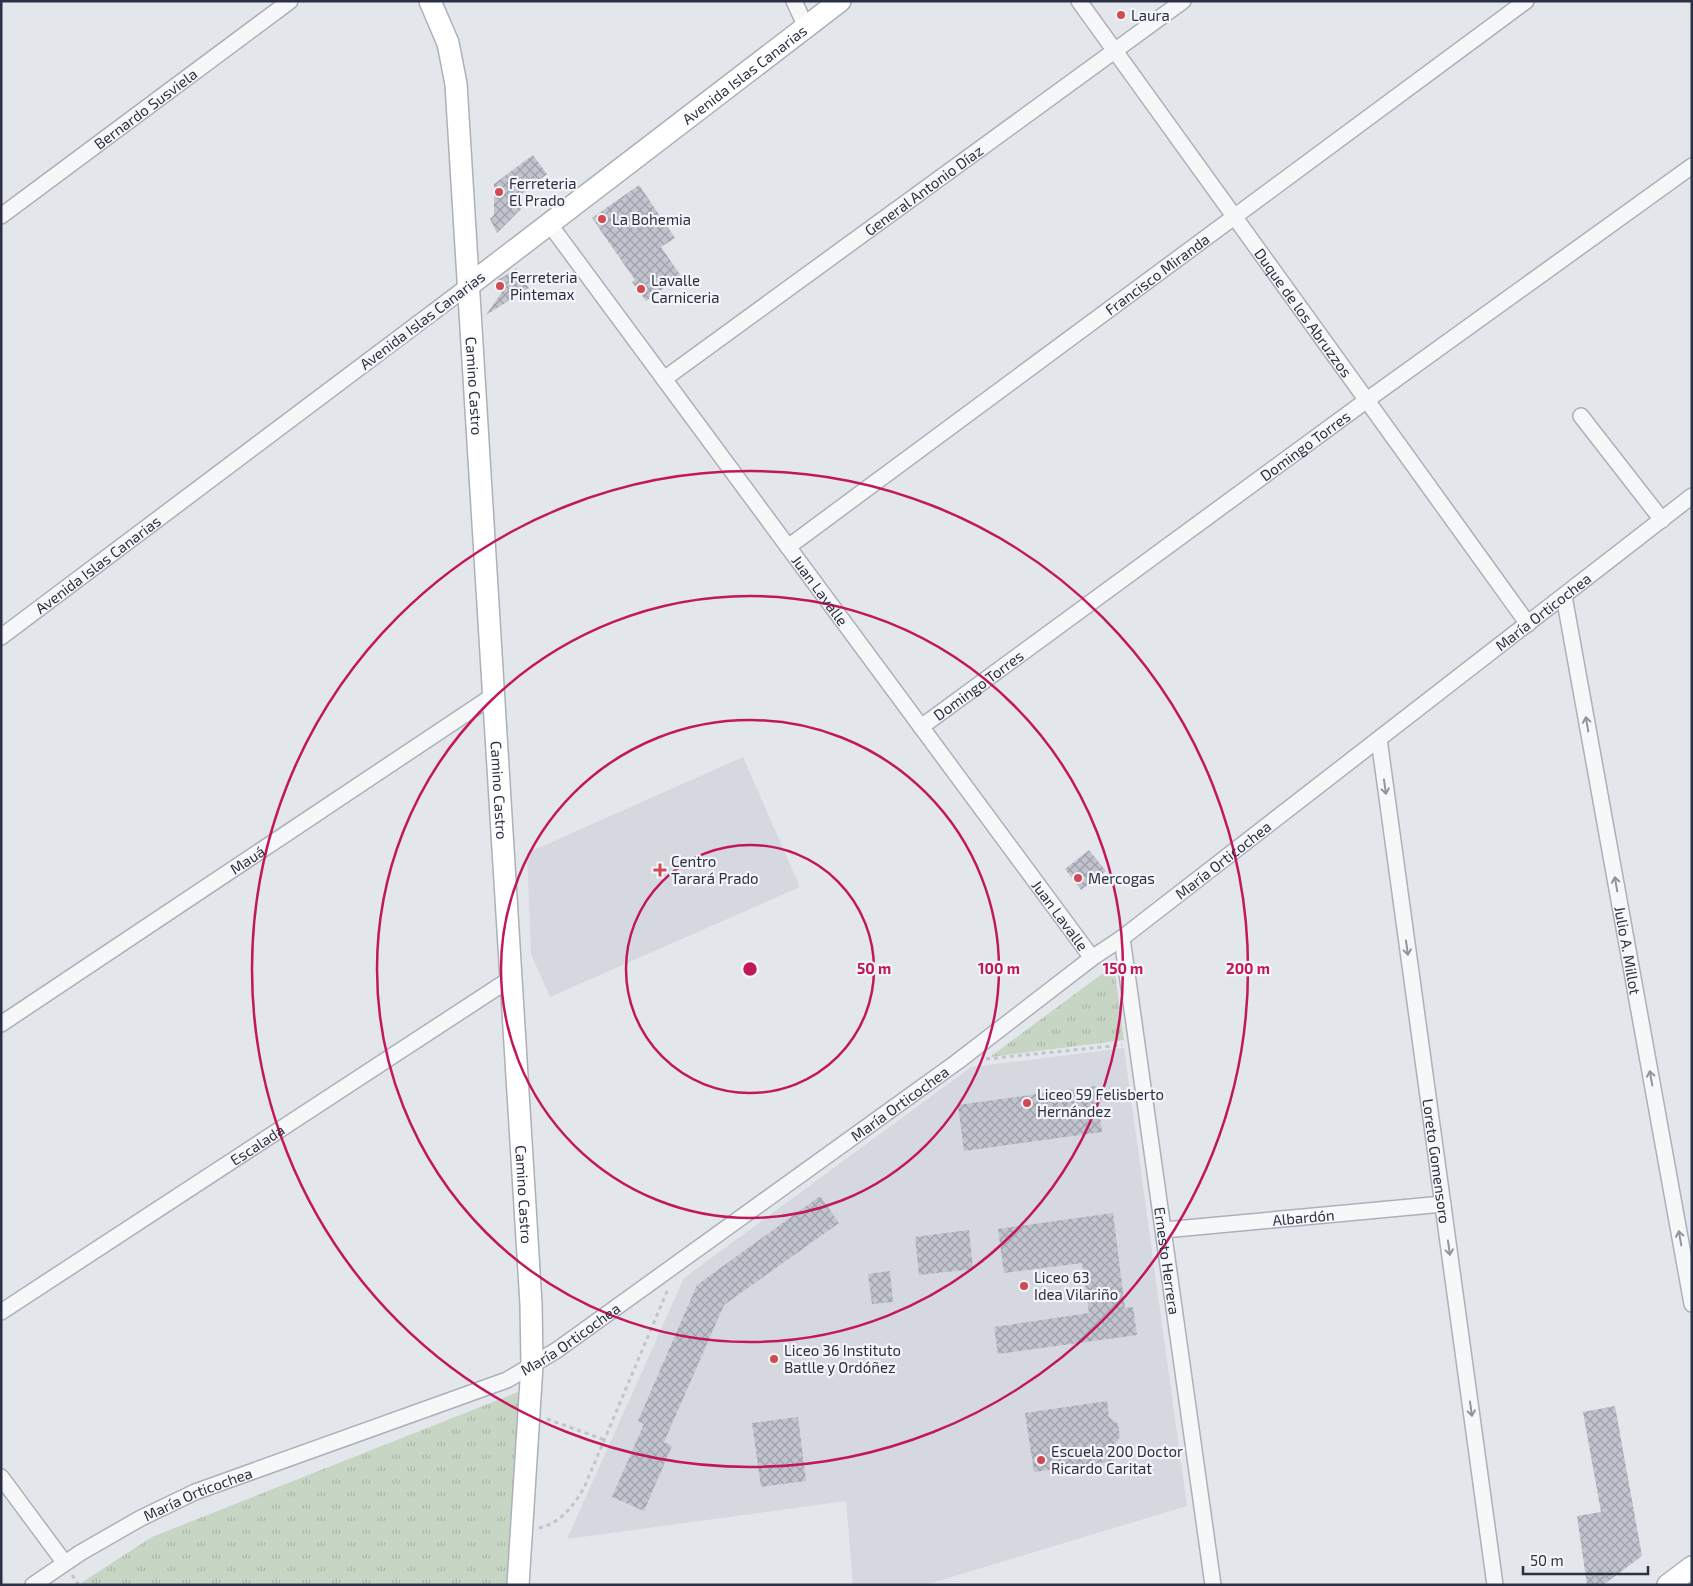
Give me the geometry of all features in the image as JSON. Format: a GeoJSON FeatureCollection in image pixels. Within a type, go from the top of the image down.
{"type":"FeatureCollection","features":[{"type":"Feature","properties":{"kind":"street","name":"Bernardo Susviela"},"geometry":{"type":"LineString","coordinates":[[1,216],[290,1]]}},
{"type":"Feature","properties":{"kind":"street","name":"Camino Castro"},"geometry":{"type":"LineString","coordinates":[[430,1],[448,43],[454,66],[513,978],[531,1304],[532,1365],[518,1585]]}},
{"type":"Feature","properties":{"kind":"street"},"geometry":{"type":"LineString","coordinates":[[794,1],[806,27]]}},
{"type":"Feature","properties":{"kind":"street","name":"Avenida Islas Canarias"},"geometry":{"type":"LineString","coordinates":[[1,638],[468,286],[548,222],[840,1]]}},
{"type":"Feature","properties":{"kind":"street","name":"Duque de los Abruzzos"},"geometry":{"type":"LineString","coordinates":[[1080,1],[1528,624]]}},
{"type":"Feature","properties":{"kind":"street","name":"General Antonio Díaz"},"geometry":{"type":"LineString","coordinates":[[664,379],[1183,1]]}},
{"type":"Feature","properties":{"kind":"street","name":"Francisco Miranda"},"geometry":{"type":"LineString","coordinates":[[788,547],[1526,1]]}},
{"type":"Feature","properties":{"kind":"street","name":"Domingo Torres"},"geometry":{"type":"LineString","coordinates":[[921,727],[1367,400],[1692,166]]}},
{"type":"Feature","properties":{"kind":"street","name":"Juan Lavalle"},"geometry":{"type":"LineString","coordinates":[[548,222],[1092,958]]}},
{"type":"Feature","properties":{"kind":"street"},"geometry":{"type":"LineString","coordinates":[[1581,416],[1662,520]]}},
{"type":"Feature","properties":{"kind":"street","name":"María Orticochea"},"geometry":{"type":"LineString","coordinates":[[33,1585],[64,1562],[141,1518],[194,1492],[507,1380],[532,1365],[957,1062],[1092,958],[1122,938],[1692,496]]}},
{"type":"Feature","properties":{"kind":"street","name":"Julio A. Millot"},"geometry":{"type":"LineString","coordinates":[[1564,596],[1692,1304]]}},
{"type":"Feature","properties":{"kind":"street","name":"Mauá"},"geometry":{"type":"LineString","coordinates":[[1,1024],[494,695]]}},
{"type":"Feature","properties":{"kind":"street","name":"Loreto Gomensoro"},"geometry":{"type":"LineString","coordinates":[[1379,739],[1495,1585]]}},
{"type":"Feature","properties":{"kind":"street","name":"Ernesto Herrera"},"geometry":{"type":"LineString","coordinates":[[1122,938],[1213,1585]]}},
{"type":"Feature","properties":{"kind":"street","name":"Escalada"},"geometry":{"type":"LineString","coordinates":[[1,1312],[513,978]]}},
{"type":"Feature","properties":{"kind":"street","name":"Albardón"},"geometry":{"type":"LineString","coordinates":[[1164,1230],[1443,1204]]}},
{"type":"Feature","properties":{"kind":"street"},"geometry":{"type":"LineString","coordinates":[[1,1477],[64,1562]]}},
{"type":"Feature","properties":{"kind":"street"},"geometry":{"type":"LineString","coordinates":[[1668,1585],[1692,1567]]}},
{"type":"Feature","properties":{"kind":"path"},"geometry":{"type":"LineString","coordinates":[[985,1059],[1137,1043]]}},
{"type":"Feature","properties":{"kind":"path"},"geometry":{"type":"LineString","coordinates":[[521,1532],[551,1525],[573,1506],[584,1488],[668,1293],[668,1268]]}},
{"type":"Feature","properties":{"kind":"path"},"geometry":{"type":"LineString","coordinates":[[529,1412],[605,1440]]}},
{"type":"Feature","properties":{"kind":"shaded area","name":"Centro Tarará Prado"},"geometry":{"type":"Polygon","coordinates":[[[743,757],[800,887],[550,997],[531,954],[527,853],[743,757]]]}},
{"type":"Feature","properties":{"kind":"shaded area"},"geometry":{"type":"Polygon","coordinates":[[[1124,1048],[1187,1506],[925,1585],[853,1585],[846,1501],[567,1539],[684,1278],[971,1067],[1124,1048]]]}},
{"type":"Feature","properties":{"kind":"green space"},"geometry":{"type":"Polygon","coordinates":[[[1110,968],[1115,973],[1124,1040],[990,1057],[1110,968]]]}},
{"type":"Feature","properties":{"kind":"green space"},"geometry":{"type":"Polygon","coordinates":[[[518,1392],[525,1399],[511,1585],[78,1585],[152,1537],[518,1392]]]}},
{"type":"Feature","properties":{"kind":"building"},"geometry":{"type":"Polygon","coordinates":[[[533,155],[547,174],[515,199],[521,209],[497,233],[490,219],[494,215],[494,184],[533,155]]]}},
{"type":"Feature","properties":{"kind":"building"},"geometry":{"type":"Polygon","coordinates":[[[639,185],[675,238],[661,247],[681,276],[646,301],[632,282],[635,280],[592,218],[639,185]]]}},
{"type":"Feature","properties":{"kind":"building"},"geometry":{"type":"Polygon","coordinates":[[[517,268],[529,288],[486,315],[502,292],[495,287],[498,280],[517,268]]]}},
{"type":"Feature","properties":{"kind":"building"},"geometry":{"type":"Polygon","coordinates":[[[1089,850],[1106,871],[1081,890],[1065,869],[1089,850]]]}},
{"type":"Feature","properties":{"kind":"building"},"geometry":{"type":"Polygon","coordinates":[[[1096,1086],[1102,1132],[964,1151],[958,1105],[1096,1086]]]}},
{"type":"Feature","properties":{"kind":"building"},"geometry":{"type":"Polygon","coordinates":[[[820,1196],[839,1223],[724,1305],[664,1442],[672,1446],[644,1511],[612,1497],[644,1424],[638,1421],[697,1285],[820,1196]]]}},
{"type":"Feature","properties":{"kind":"building"},"geometry":{"type":"Polygon","coordinates":[[[1113,1213],[1125,1308],[1133,1307],[1137,1335],[998,1354],[994,1327],[1089,1313],[1082,1263],[1004,1273],[998,1229],[1113,1213]]]}},
{"type":"Feature","properties":{"kind":"building"},"geometry":{"type":"Polygon","coordinates":[[[969,1230],[973,1269],[919,1275],[915,1237],[969,1230]]]}},
{"type":"Feature","properties":{"kind":"building"},"geometry":{"type":"Polygon","coordinates":[[[890,1271],[893,1302],[872,1304],[868,1274],[890,1271]]]}},
{"type":"Feature","properties":{"kind":"building"},"geometry":{"type":"Polygon","coordinates":[[[1107,1401],[1109,1417],[1118,1424],[1120,1437],[1113,1446],[1114,1461],[1034,1472],[1025,1413],[1107,1401]]]}},
{"type":"Feature","properties":{"kind":"building"},"geometry":{"type":"Polygon","coordinates":[[[1615,1406],[1642,1556],[1603,1585],[1587,1585],[1577,1516],[1601,1512],[1583,1412],[1615,1406]]]}},
{"type":"Feature","properties":{"kind":"building"},"geometry":{"type":"Polygon","coordinates":[[[798,1417],[806,1481],[761,1487],[752,1423],[798,1417]]]}},
{"type":"Feature","properties":{"kind":"place","name":"Laura"},"geometry":{"type":"Point","coordinates":[1121,15]}},
{"type":"Feature","properties":{"kind":"place","name":"Ferreteria El Prado"},"geometry":{"type":"Point","coordinates":[499,192]}},
{"type":"Feature","properties":{"kind":"place","name":"La Bohemia"},"geometry":{"type":"Point","coordinates":[602,219]}},
{"type":"Feature","properties":{"kind":"place","name":"Ferreteria Pintemax"},"geometry":{"type":"Point","coordinates":[500,286]}},
{"type":"Feature","properties":{"kind":"place","name":"Lavalle Carniceria"},"geometry":{"type":"Point","coordinates":[641,289]}},
{"type":"Feature","properties":{"kind":"place","name":"Centro Tarará Prado"},"geometry":{"type":"Point","coordinates":[660,870]}},
{"type":"Feature","properties":{"kind":"place","name":"Mercogas"},"geometry":{"type":"Point","coordinates":[1078,878]}},
{"type":"Feature","properties":{"kind":"place","name":"Liceo 59 Felisberto Hernández"},"geometry":{"type":"Point","coordinates":[1027,1103]}},
{"type":"Feature","properties":{"kind":"place","name":"Liceo 63 Idea Vilariño"},"geometry":{"type":"Point","coordinates":[1024,1286]}},
{"type":"Feature","properties":{"kind":"place","name":"Liceo 36 Instituto Batlle y Ordóñez"},"geometry":{"type":"Point","coordinates":[774,1359]}},
{"type":"Feature","properties":{"kind":"place","name":"Escuela 200 Doctor Ricardo Caritat"},"geometry":{"type":"Point","coordinates":[1041,1460]}}]}
